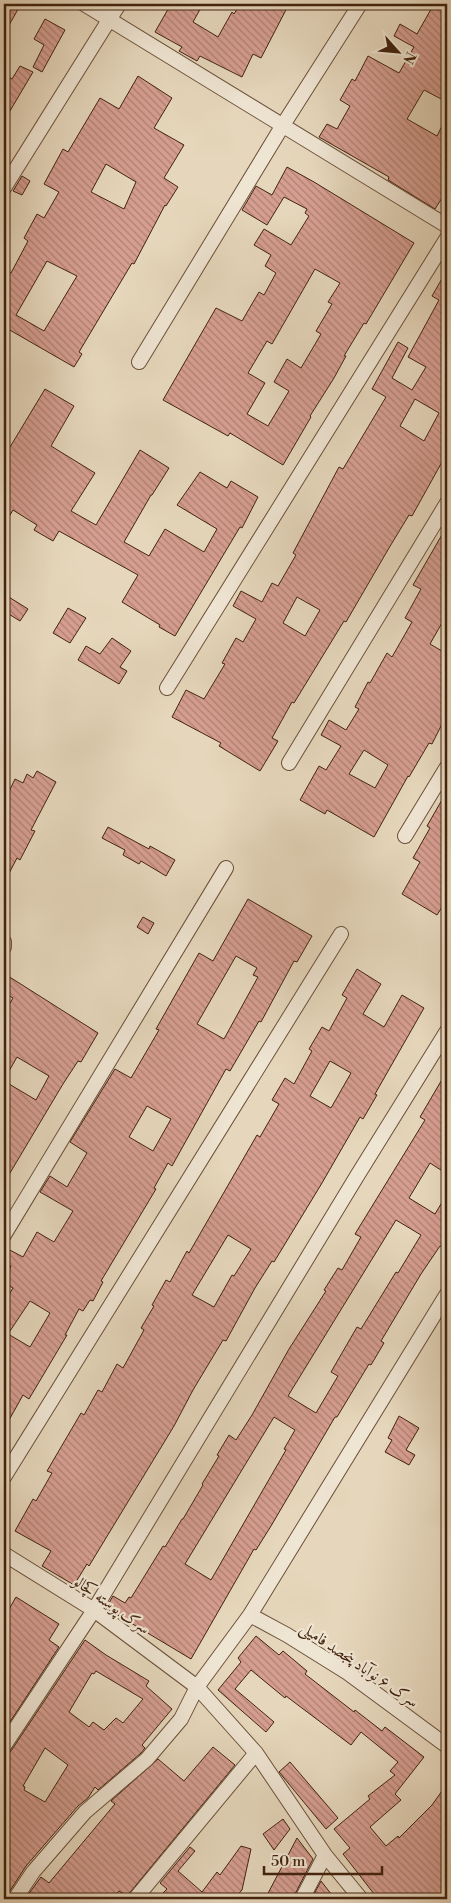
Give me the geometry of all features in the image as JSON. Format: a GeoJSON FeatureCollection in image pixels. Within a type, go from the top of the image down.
{"type":"FeatureCollection","features":[{"type":"Feature","properties":{"kind":"street"},"geometry":{"type":"LineString","coordinates":[[84,4],[447,226]]}},
{"type":"Feature","properties":{"kind":"street"},"geometry":{"type":"LineString","coordinates":[[4,188],[119,4]]}},
{"type":"Feature","properties":{"kind":"street"},"geometry":{"type":"LineString","coordinates":[[139,362],[283,125],[360,4]]}},
{"type":"Feature","properties":{"kind":"street"},"geometry":{"type":"LineString","coordinates":[[167,688],[447,238]]}},
{"type":"Feature","properties":{"kind":"street"},"geometry":{"type":"LineString","coordinates":[[289,763],[447,503]]}},
{"type":"Feature","properties":{"kind":"street"},"geometry":{"type":"LineString","coordinates":[[405,836],[447,767]]}},
{"type":"Feature","properties":{"kind":"street"},"geometry":{"type":"LineString","coordinates":[[4,1235],[226,868]]}},
{"type":"Feature","properties":{"kind":"street"},"geometry":{"type":"LineString","coordinates":[[4,1477],[341,934]]}},
{"type":"Feature","properties":{"kind":"street"},"geometry":{"type":"LineString","coordinates":[[4,942],[4,947]]}},
{"type":"Feature","properties":{"kind":"street"},"geometry":{"type":"LineString","coordinates":[[4,1746],[94,1610],[447,1031]]}},
{"type":"Feature","properties":{"kind":"street"},"geometry":{"type":"LineString","coordinates":[[15,1899],[32,1872],[85,1812],[147,1759],[181,1719],[197,1687],[250,1615],[447,1294]]}},
{"type":"Feature","properties":{"kind":"street","name":"سرک پوسته کچالو"},"geometry":{"type":"LineString","coordinates":[[4,1554],[94,1610],[197,1687],[256,1753],[325,1855],[361,1899]]}},
{"type":"Feature","properties":{"kind":"street","name":"سرک ۶ نوآباد پنجصد فامیلی"},"geometry":{"type":"LineString","coordinates":[[250,1615],[287,1635],[348,1673],[447,1746]]}},
{"type":"Feature","properties":{"kind":"street"},"geometry":{"type":"LineString","coordinates":[[135,1899],[256,1753]]}},
{"type":"Feature","properties":{"kind":"street"},"geometry":{"type":"LineString","coordinates":[[302,1899],[325,1855]]}},
{"type":"Feature","properties":{"kind":"building"},"geometry":{"type":"Polygon","coordinates":[[[4,4],[21,4],[4,34],[4,4]]]}},
{"type":"Feature","properties":{"kind":"building"},"geometry":{"type":"Polygon","coordinates":[[[171,4],[203,4],[193,22],[218,37],[232,12],[234,14],[240,4],[289,4],[261,58],[253,54],[242,77],[200,56],[197,61],[179,51],[182,47],[155,32],[171,4]]]}},
{"type":"Feature","properties":{"kind":"building"},"geometry":{"type":"Polygon","coordinates":[[[434,4],[447,4],[447,102],[424,90],[407,119],[437,136],[447,116],[447,190],[435,209],[388,180],[389,177],[319,137],[327,124],[337,129],[350,106],[340,100],[352,79],[355,81],[368,56],[399,73],[414,47],[394,36],[400,24],[417,34],[434,4]]]}},
{"type":"Feature","properties":{"kind":"building"},"geometry":{"type":"Polygon","coordinates":[[[45,19],[65,30],[42,72],[33,67],[44,45],[34,39],[45,19]]]}},
{"type":"Feature","properties":{"kind":"building"},"geometry":{"type":"Polygon","coordinates":[[[20,66],[33,72],[4,121],[4,74],[12,79],[20,66]]]}},
{"type":"Feature","properties":{"kind":"building"},"geometry":{"type":"Polygon","coordinates":[[[138,76],[172,98],[154,128],[184,145],[164,178],[178,187],[165,205],[134,264],[132,263],[79,352],[82,354],[74,367],[8,329],[4,337],[4,269],[11,273],[28,241],[24,238],[37,214],[44,218],[59,192],[44,184],[63,149],[68,152],[100,98],[119,109],[138,76]],[[106,164],[91,192],[124,209],[136,182],[106,164]],[[47,261],[16,315],[44,331],[77,276],[47,261]]]}},
{"type":"Feature","properties":{"kind":"building"},"geometry":{"type":"Polygon","coordinates":[[[287,167],[414,243],[366,324],[364,323],[344,356],[346,356],[334,378],[283,465],[230,433],[228,436],[163,400],[216,308],[242,321],[259,292],[264,295],[276,273],[265,266],[271,255],[254,245],[264,229],[291,245],[309,216],[305,213],[307,209],[284,197],[267,225],[242,210],[256,186],[272,195],[287,167]],[[315,269],[272,344],[267,341],[248,373],[265,383],[247,414],[268,426],[289,391],[274,382],[287,359],[301,368],[321,334],[316,331],[332,304],[328,302],[340,283],[315,269]]]}},
{"type":"Feature","properties":{"kind":"building"},"geometry":{"type":"Polygon","coordinates":[[[22,176],[30,181],[22,195],[13,191],[22,176]]]}},
{"type":"Feature","properties":{"kind":"building"},"geometry":{"type":"Polygon","coordinates":[[[447,270],[447,453],[412,516],[409,515],[346,622],[344,621],[294,703],[292,702],[272,738],[278,741],[260,771],[219,746],[221,743],[172,717],[186,690],[204,699],[225,664],[222,663],[236,638],[243,642],[256,619],[233,606],[241,591],[262,602],[272,583],[278,586],[296,555],[293,553],[339,467],[343,469],[386,397],[372,389],[398,342],[408,348],[392,378],[412,390],[426,367],[408,357],[439,300],[432,296],[447,270]],[[415,399],[400,426],[424,441],[439,413],[415,399]],[[297,597],[283,623],[305,636],[320,610],[297,597]]]}},
{"type":"Feature","properties":{"kind":"building"},"geometry":{"type":"Polygon","coordinates":[[[45,389],[74,406],[51,446],[95,473],[71,511],[96,525],[140,450],[169,468],[124,542],[149,556],[165,529],[204,552],[217,529],[177,505],[200,472],[227,488],[231,481],[258,497],[242,528],[240,527],[175,636],[122,602],[138,575],[59,531],[53,541],[34,530],[37,525],[13,510],[4,525],[4,457],[45,389]]]}},
{"type":"Feature","properties":{"kind":"building"},"geometry":{"type":"Polygon","coordinates":[[[447,526],[447,614],[430,644],[447,654],[447,714],[432,744],[429,743],[408,776],[374,837],[327,810],[325,814],[300,800],[319,766],[326,770],[341,746],[321,735],[329,720],[346,730],[359,709],[355,707],[368,682],[370,683],[387,653],[392,657],[412,622],[405,618],[421,589],[413,585],[447,526]],[[364,750],[349,774],[375,788],[388,765],[364,750]]]}},
{"type":"Feature","properties":{"kind":"building"},"geometry":{"type":"Polygon","coordinates":[[[4,594],[28,609],[20,621],[4,611],[4,594]]]}},
{"type":"Feature","properties":{"kind":"building"},"geometry":{"type":"Polygon","coordinates":[[[68,608],[86,618],[70,643],[53,633],[68,608]]]}},
{"type":"Feature","properties":{"kind":"building"},"geometry":{"type":"Polygon","coordinates":[[[112,638],[131,651],[120,667],[127,671],[119,684],[78,660],[86,646],[100,654],[112,638]]]}},
{"type":"Feature","properties":{"kind":"building"},"geometry":{"type":"Polygon","coordinates":[[[37,771],[56,782],[31,830],[35,831],[20,860],[17,858],[4,883],[4,802],[15,779],[23,783],[27,774],[33,778],[37,771]]]}},
{"type":"Feature","properties":{"kind":"building"},"geometry":{"type":"Polygon","coordinates":[[[447,791],[447,899],[437,915],[402,894],[420,862],[413,858],[430,828],[427,826],[447,791]]]}},
{"type":"Feature","properties":{"kind":"building"},"geometry":{"type":"Polygon","coordinates":[[[108,827],[149,849],[150,846],[175,860],[166,876],[141,861],[139,864],[123,855],[125,850],[102,838],[108,827]]]}},
{"type":"Feature","properties":{"kind":"building"},"geometry":{"type":"Polygon","coordinates":[[[248,899],[312,936],[297,962],[294,961],[261,1022],[259,1021],[230,1071],[226,1069],[172,1166],[168,1163],[154,1188],[156,1189],[101,1281],[103,1282],[93,1301],[90,1300],[83,1311],[79,1309],[65,1335],[67,1335],[29,1399],[23,1395],[4,1429],[4,1303],[13,1288],[4,1283],[11,1266],[4,1261],[4,1247],[23,1257],[37,1232],[54,1242],[73,1211],[40,1192],[50,1176],[67,1187],[87,1153],[70,1142],[115,1069],[131,1078],[159,1030],[156,1029],[199,953],[213,961],[248,899]],[[236,956],[197,1024],[224,1039],[258,977],[253,975],[257,968],[236,956]],[[147,1106],[129,1137],[153,1151],[171,1119],[147,1106]],[[30,1301],[8,1334],[30,1347],[50,1313],[30,1301]]]}},
{"type":"Feature","properties":{"kind":"building"},"geometry":{"type":"Polygon","coordinates":[[[143,917],[154,923],[148,934],[137,927],[143,917]]]}},
{"type":"Feature","properties":{"kind":"building"},"geometry":{"type":"Polygon","coordinates":[[[357,969],[381,984],[363,1014],[384,1027],[402,995],[424,1008],[375,1094],[377,1095],[363,1119],[360,1117],[274,1262],[272,1261],[255,1288],[226,1341],[223,1340],[174,1426],[89,1566],[87,1564],[74,1585],[42,1566],[51,1551],[15,1531],[33,1499],[36,1501],[52,1473],[47,1471],[81,1413],[84,1415],[98,1390],[102,1392],[117,1364],[123,1368],[144,1330],[141,1328],[166,1280],[170,1282],[187,1251],[189,1253],[257,1135],[260,1137],[279,1104],[272,1100],[285,1078],[294,1084],[312,1051],[309,1049],[322,1027],[329,1031],[347,998],[342,995],[357,969]],[[330,1061],[310,1096],[331,1108],[351,1073],[330,1061]],[[228,1235],[192,1295],[214,1307],[232,1275],[234,1276],[251,1249],[228,1235]]]}},
{"type":"Feature","properties":{"kind":"building"},"geometry":{"type":"Polygon","coordinates":[[[8,976],[98,1033],[81,1062],[78,1061],[63,1084],[4,1183],[4,1081],[36,1100],[49,1076],[17,1057],[4,1080],[4,1013],[13,998],[4,993],[4,983],[8,976]]]}},
{"type":"Feature","properties":{"kind":"building"},"geometry":{"type":"Polygon","coordinates":[[[447,1071],[447,1174],[430,1163],[409,1198],[435,1214],[447,1194],[447,1238],[421,1274],[381,1341],[384,1343],[371,1365],[369,1364],[337,1417],[335,1417],[271,1526],[256,1550],[254,1549],[191,1659],[106,1608],[113,1596],[125,1603],[129,1597],[131,1598],[163,1546],[165,1547],[183,1519],[229,1435],[236,1440],[252,1415],[289,1349],[326,1291],[324,1290],[338,1268],[342,1270],[361,1237],[355,1234],[425,1120],[420,1117],[447,1071]],[[396,1220],[288,1396],[316,1413],[338,1376],[331,1372],[357,1327],[361,1329],[421,1235],[396,1220]],[[274,1417],[185,1564],[211,1580],[286,1450],[284,1449],[295,1430],[274,1417]]]}},
{"type":"Feature","properties":{"kind":"building"},"geometry":{"type":"Polygon","coordinates":[[[399,1416],[419,1428],[406,1450],[415,1455],[409,1465],[385,1452],[392,1440],[388,1438],[399,1416]]]}},
{"type":"Feature","properties":{"kind":"building"},"geometry":{"type":"Polygon","coordinates":[[[16,1597],[59,1624],[49,1640],[59,1647],[4,1731],[4,1618],[16,1597]]]}},
{"type":"Feature","properties":{"kind":"building"},"geometry":{"type":"Polygon","coordinates":[[[256,1636],[279,1655],[283,1651],[307,1671],[305,1674],[354,1712],[355,1710],[382,1731],[385,1727],[424,1757],[395,1794],[401,1800],[370,1827],[386,1846],[398,1836],[399,1838],[432,1805],[447,1784],[447,1899],[378,1899],[343,1854],[350,1848],[334,1829],[370,1799],[368,1796],[395,1775],[390,1771],[398,1762],[361,1732],[351,1745],[286,1696],[285,1698],[251,1670],[235,1689],[274,1722],[266,1732],[218,1690],[241,1662],[238,1658],[256,1636]]]}},
{"type":"Feature","properties":{"kind":"building"},"geometry":{"type":"Polygon","coordinates":[[[85,1640],[149,1681],[146,1686],[172,1709],[142,1745],[145,1748],[141,1753],[98,1790],[95,1787],[88,1798],[78,1806],[26,1866],[6,1899],[4,1899],[4,1755],[11,1751],[85,1640]],[[96,1671],[94,1674],[92,1673],[69,1712],[89,1727],[93,1722],[104,1730],[116,1718],[123,1723],[143,1699],[96,1671]],[[45,1748],[23,1786],[25,1787],[24,1790],[45,1802],[68,1765],[45,1748]]]}},
{"type":"Feature","properties":{"kind":"building"},"geometry":{"type":"Polygon","coordinates":[[[213,1747],[235,1765],[127,1896],[119,1891],[112,1899],[25,1899],[41,1877],[49,1883],[115,1804],[111,1801],[158,1759],[184,1781],[213,1747]]]}},
{"type":"Feature","properties":{"kind":"building"},"geometry":{"type":"Polygon","coordinates":[[[290,1762],[338,1818],[326,1829],[279,1772],[290,1762]]]}},
{"type":"Feature","properties":{"kind":"building"},"geometry":{"type":"Polygon","coordinates":[[[283,1819],[290,1829],[274,1850],[263,1834],[283,1819]]]}},
{"type":"Feature","properties":{"kind":"building"},"geometry":{"type":"Polygon","coordinates":[[[297,1838],[313,1859],[294,1896],[292,1899],[265,1899],[297,1838]]]}},
{"type":"Feature","properties":{"kind":"building"},"geometry":{"type":"Polygon","coordinates":[[[241,1846],[251,1849],[242,1890],[234,1899],[169,1899],[162,1894],[167,1889],[160,1883],[190,1847],[195,1851],[178,1871],[202,1892],[217,1872],[220,1875],[241,1846]]]}},
{"type":"Feature","properties":{"kind":"building"},"geometry":{"type":"Polygon","coordinates":[[[321,1881],[335,1899],[318,1899],[314,1894],[321,1881]]]}}]}
